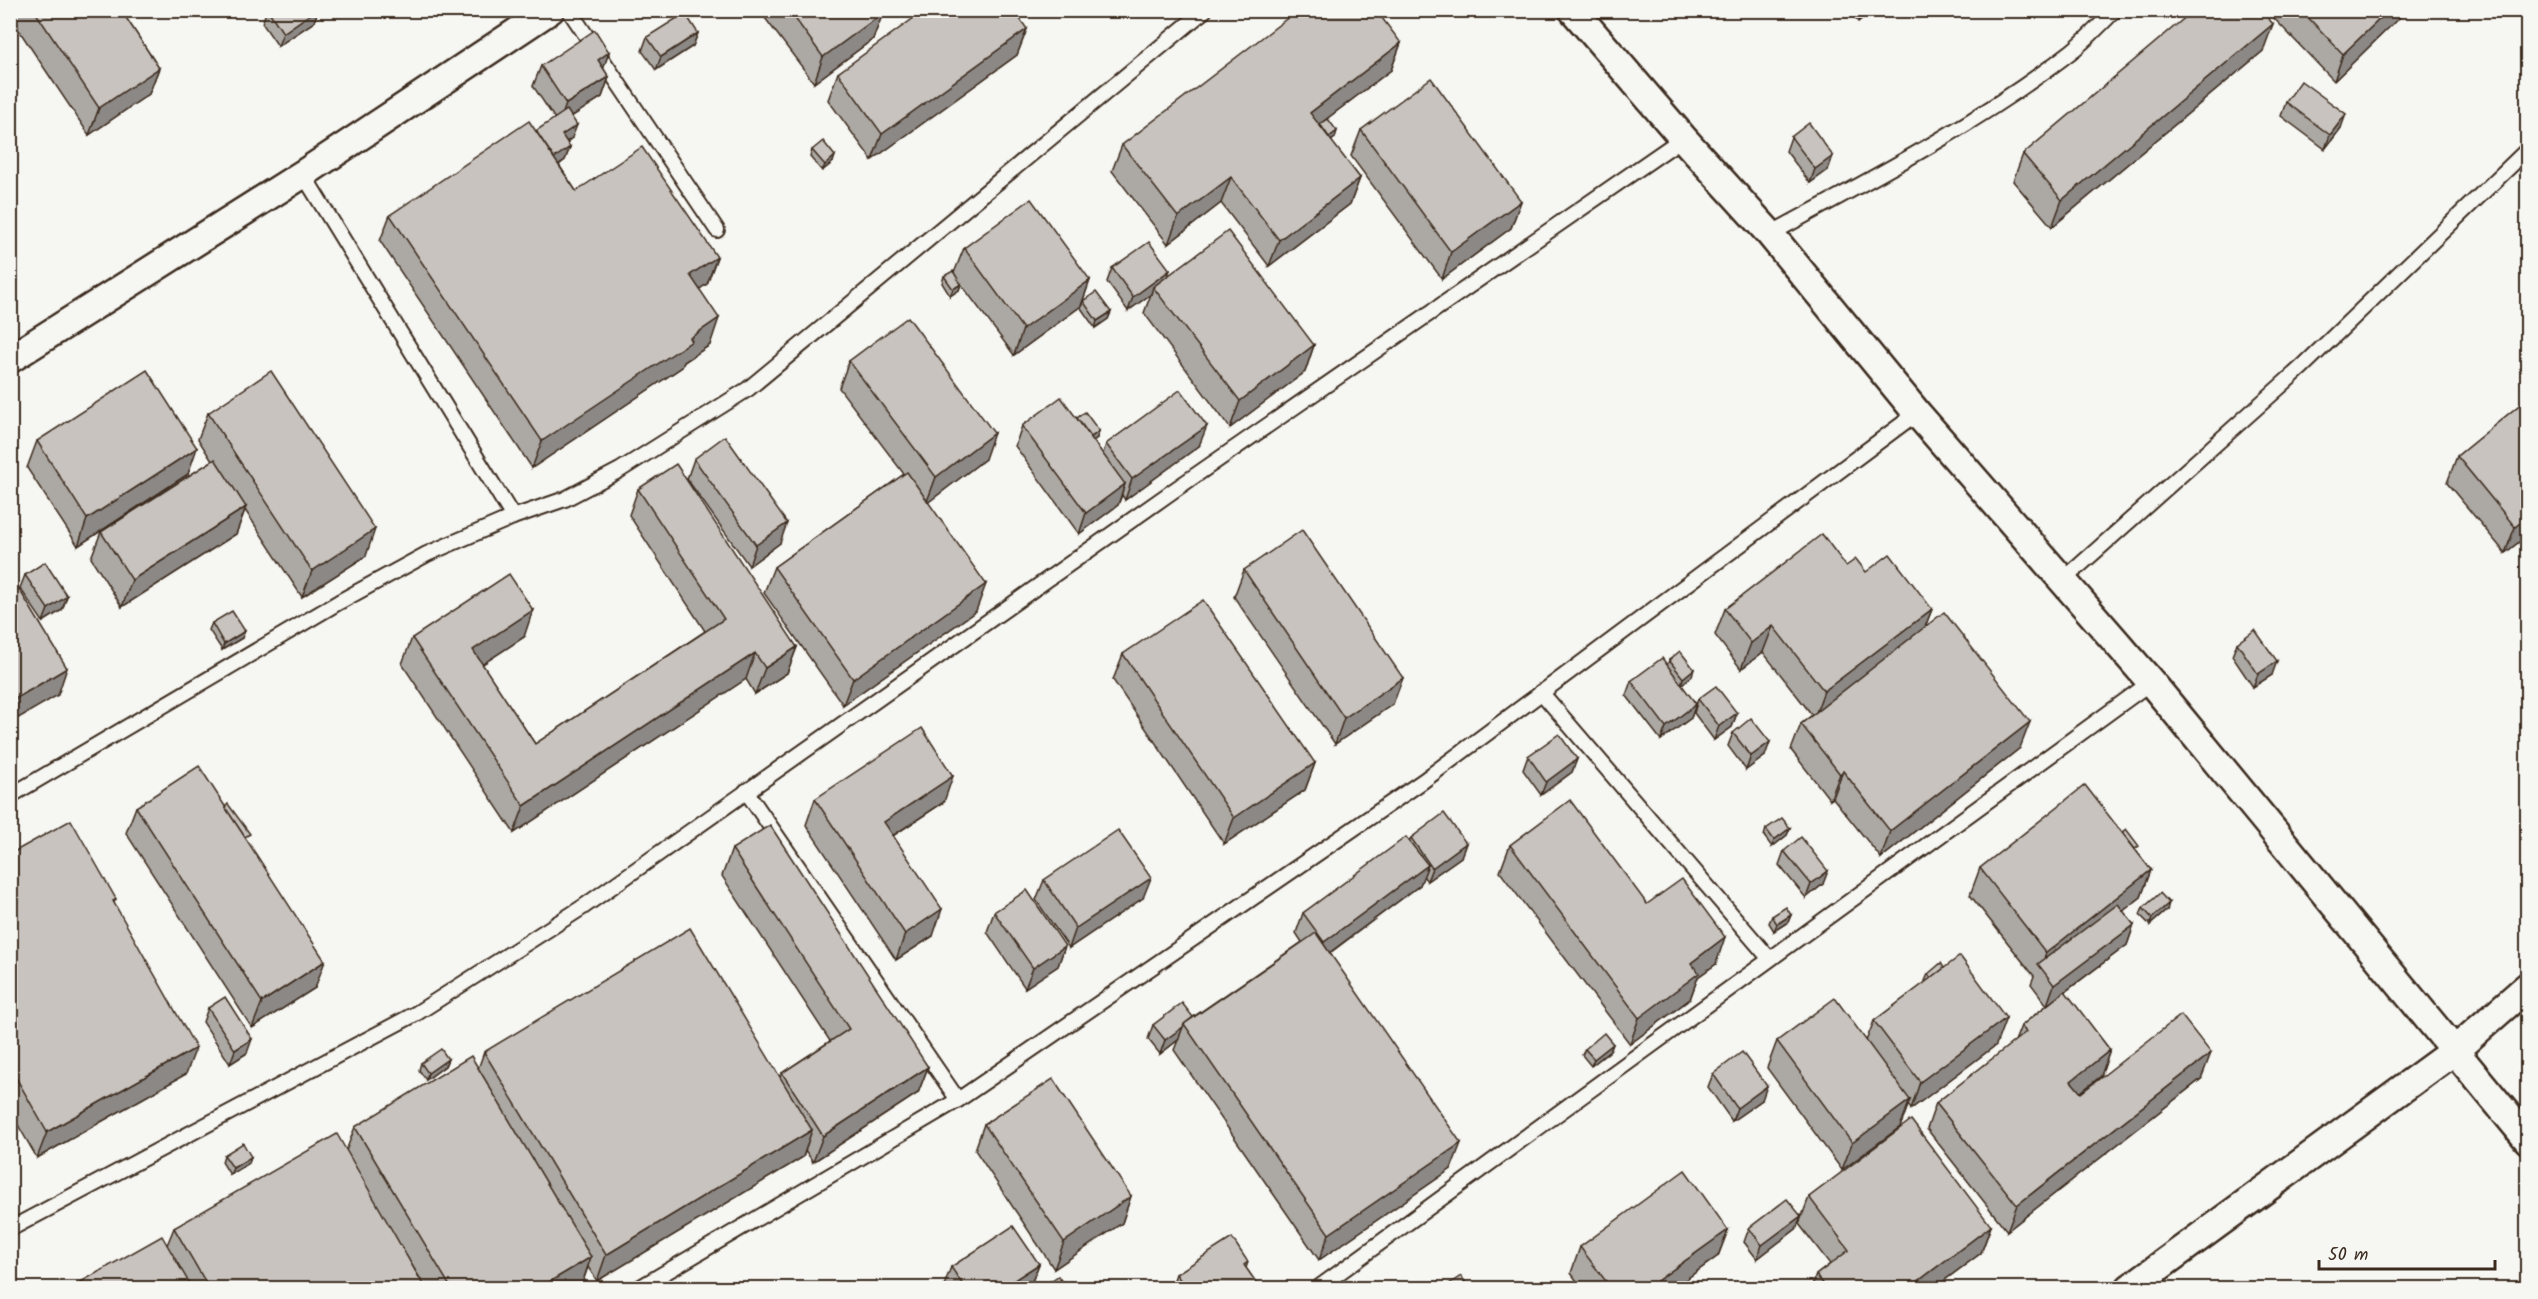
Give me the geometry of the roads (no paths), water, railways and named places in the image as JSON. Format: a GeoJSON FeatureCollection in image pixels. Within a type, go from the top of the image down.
{"type":"FeatureCollection","features":[{"type":"Feature","properties":{"kind":"street"},"geometry":{"type":"LineString","coordinates":[[10,359],[303,174],[550,10]]}},
{"type":"Feature","properties":{"kind":"street"},"geometry":{"type":"LineString","coordinates":[[1573,10],[1683,138],[1770,234],[1917,413],[2061,582],[2151,682],[2528,1140]]}},
{"type":"Feature","properties":{"kind":"street"},"geometry":{"type":"LineString","coordinates":[[2130,1288],[2454,1051],[2528,986]]}},
{"type":"Feature","properties":{"kind":"lane"},"geometry":{"type":"LineString","coordinates":[[568,10],[717,230]]}},
{"type":"Feature","properties":{"kind":"lane"},"geometry":{"type":"LineString","coordinates":[[10,796],[339,602],[427,554],[513,517],[565,499],[620,470],[748,389],[1205,10]]}},
{"type":"Feature","properties":{"kind":"lane"},"geometry":{"type":"LineString","coordinates":[[1770,234],[1903,161],[2022,86],[2073,50],[2115,10]]}},
{"type":"Feature","properties":{"kind":"lane"},"geometry":{"type":"LineString","coordinates":[[10,1229],[417,1013],[583,907],[1683,138]]}},
{"type":"Feature","properties":{"kind":"lane"},"geometry":{"type":"LineString","coordinates":[[2061,582],[2302,367],[2528,149]]}},
{"type":"Feature","properties":{"kind":"lane"},"geometry":{"type":"LineString","coordinates":[[303,174],[513,517]]}},
{"type":"Feature","properties":{"kind":"lane"},"geometry":{"type":"LineString","coordinates":[[639,1288],[958,1100],[1423,781],[1917,413]]}},
{"type":"Feature","properties":{"kind":"lane"},"geometry":{"type":"LineString","coordinates":[[1318,1288],[2151,682]]}},
{"type":"Feature","properties":{"kind":"lane"},"geometry":{"type":"LineString","coordinates":[[1541,692],[1769,958]]}},
{"type":"Feature","properties":{"kind":"lane"},"geometry":{"type":"LineString","coordinates":[[746,791],[958,1100]]}}]}
